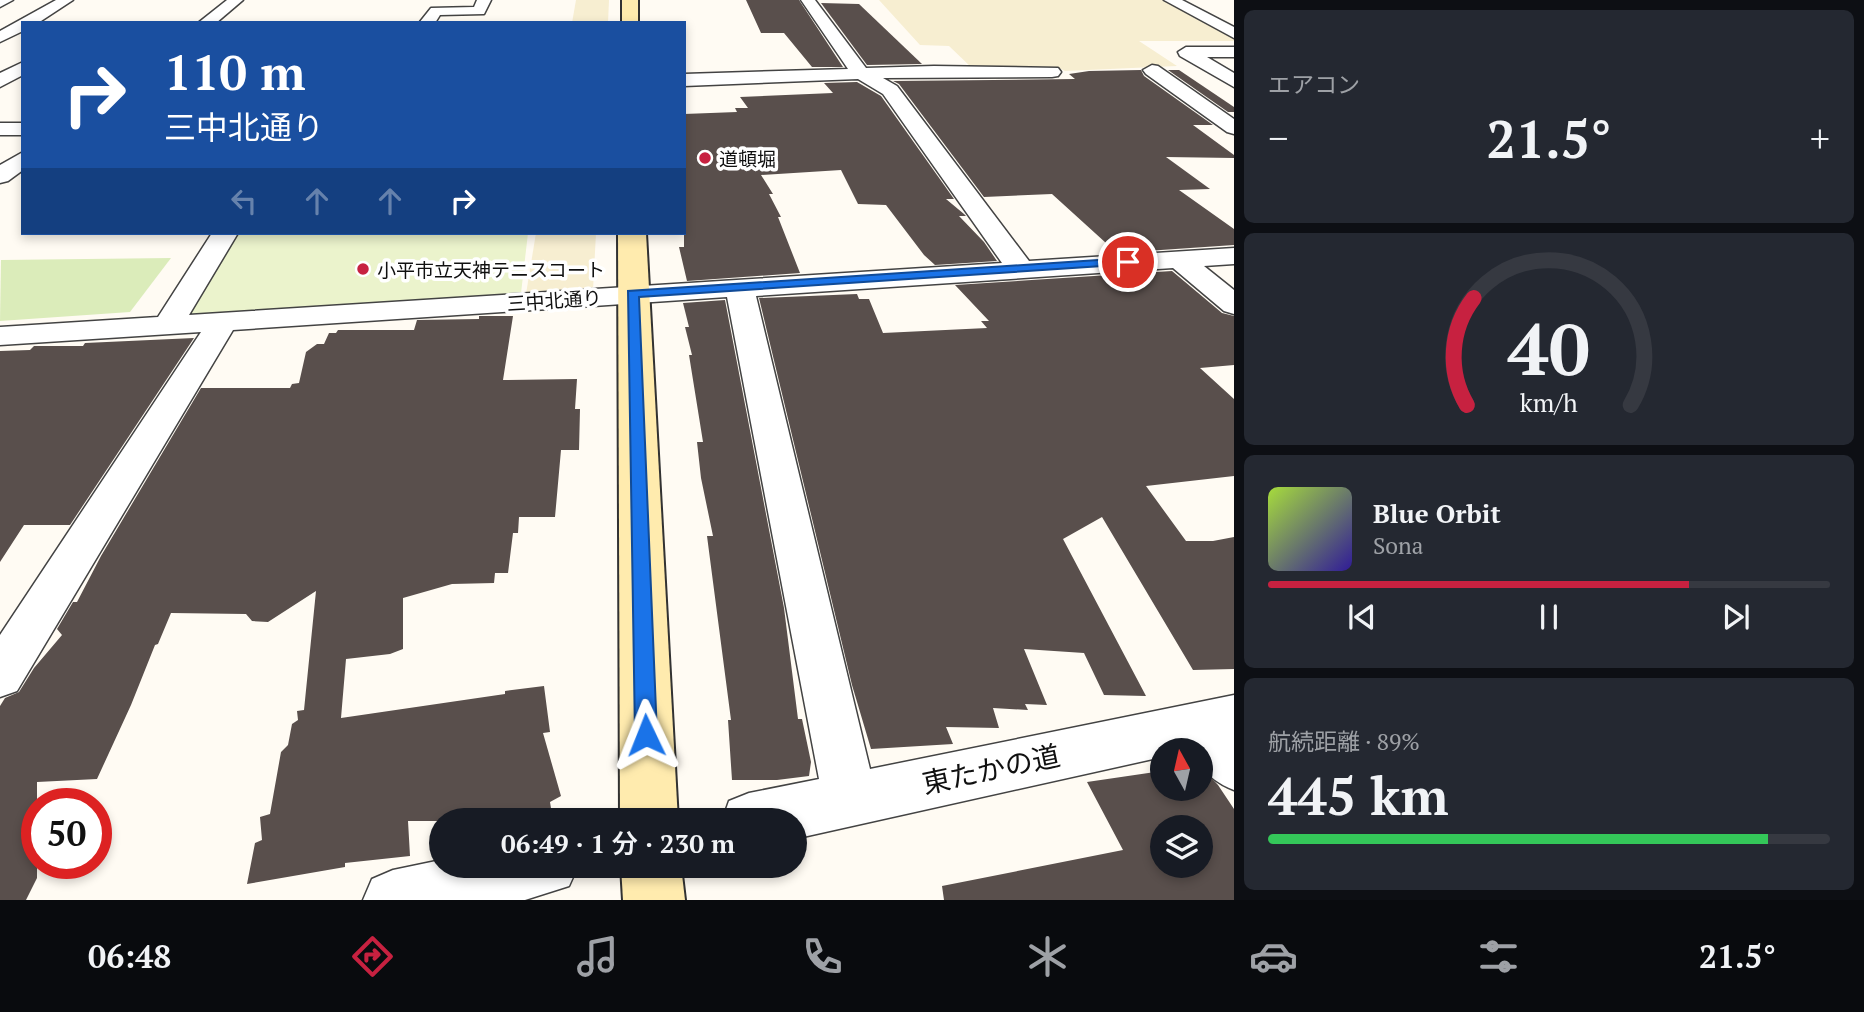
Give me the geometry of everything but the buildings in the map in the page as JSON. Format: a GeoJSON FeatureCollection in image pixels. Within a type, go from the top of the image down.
{"type":"FeatureCollection","features":[{"type":"Feature","properties":{"kind":"main road"},"geometry":{"type":"LineString","coordinates":[[630,0],[630,21]]}},
{"type":"Feature","properties":{"kind":"main road"},"geometry":{"type":"LineString","coordinates":[[632,235],[649,808]]}},
{"type":"Feature","properties":{"kind":"main road"},"geometry":{"type":"LineString","coordinates":[[653,878],[654,900]]}},
{"type":"Feature","properties":{"kind":"street"},"geometry":{"type":"LineString","coordinates":[[0,3],[6,0]]}},
{"type":"Feature","properties":{"kind":"street"},"geometry":{"type":"LineString","coordinates":[[30,21],[65,0]]}},
{"type":"Feature","properties":{"kind":"street"},"geometry":{"type":"LineString","coordinates":[[209,21],[236,0]]}},
{"type":"Feature","properties":{"kind":"street"},"geometry":{"type":"LineString","coordinates":[[429,21],[436,11],[479,10],[484,0]]}},
{"type":"Feature","properties":{"kind":"street"},"geometry":{"type":"LineString","coordinates":[[808,0],[860,73],[890,90],[1020,268]]}},
{"type":"Feature","properties":{"kind":"street"},"geometry":{"type":"LineString","coordinates":[[1171,0],[1234,33]]}},
{"type":"Feature","properties":{"kind":"street"},"geometry":{"type":"LineString","coordinates":[[0,37],[21,26]]}},
{"type":"Feature","properties":{"kind":"street"},"geometry":{"type":"LineString","coordinates":[[1234,52],[1186,52],[1234,80]]}},
{"type":"Feature","properties":{"kind":"street"},"geometry":{"type":"LineString","coordinates":[[0,81],[21,68]]}},
{"type":"Feature","properties":{"kind":"street"},"geometry":{"type":"LineString","coordinates":[[1152,70],[1234,128]]}},
{"type":"Feature","properties":{"kind":"street"},"geometry":{"type":"LineString","coordinates":[[686,80],[860,73],[1052,72]]}},
{"type":"Feature","properties":{"kind":"street"},"geometry":{"type":"LineString","coordinates":[[0,129],[21,128]]}},
{"type":"Feature","properties":{"kind":"street"},"geometry":{"type":"LineString","coordinates":[[0,176],[21,160]]}},
{"type":"Feature","properties":{"kind":"street"},"geometry":{"type":"LineString","coordinates":[[168,324],[224,235]]}},
{"type":"Feature","properties":{"kind":"street","name":"三中北通り"},"geometry":{"type":"LineString","coordinates":[[0,336],[1234,256]]}},
{"type":"Feature","properties":{"kind":"street"},"geometry":{"type":"LineString","coordinates":[[1179,259],[1234,305]]}},
{"type":"Feature","properties":{"kind":"street"},"geometry":{"type":"LineString","coordinates":[[740,288],[850,799]]}},
{"type":"Feature","properties":{"kind":"street"},"geometry":{"type":"LineString","coordinates":[[0,677],[224,320]]}},
{"type":"Feature","properties":{"kind":"street"},"geometry":{"type":"LineString","coordinates":[[1220,721],[1234,765]]}},
{"type":"Feature","properties":{"kind":"street","name":"東たかの道"},"geometry":{"type":"LineString","coordinates":[[807,808],[1220,721]]}},
{"type":"Feature","properties":{"kind":"street"},"geometry":{"type":"LineString","coordinates":[[393,900],[494,878]]}},
{"type":"Feature","properties":{"kind":"shaded area"},"geometry":{"type":"Polygon","coordinates":[[[576,0],[609,0],[608,21],[572,21],[576,0]]]}},
{"type":"Feature","properties":{"kind":"shaded area"},"geometry":{"type":"Polygon","coordinates":[[[879,0],[1165,0],[1234,37],[1234,41],[1139,41],[1177,66],[1065,71],[972,68],[949,46],[920,45],[879,0]]]}},
{"type":"Feature","properties":{"kind":"shaded area"},"geometry":{"type":"Polygon","coordinates":[[[536,235],[596,235],[593,290],[526,294],[536,235]]]}},
{"type":"Feature","properties":{"kind":"green space","name":"小平市立天神テニスコート"},"geometry":{"type":"Polygon","coordinates":[[[224,235],[528,235],[520,302],[168,324],[224,235]]]}},
{"type":"Feature","properties":{"kind":"green space"},"geometry":{"type":"Polygon","coordinates":[[[171,258],[130,312],[0,321],[1,260],[171,258]]]}},
{"type":"Feature","properties":{"kind":"place","name":"道頓堀"},"geometry":{"type":"Point","coordinates":[705,158]}},
{"type":"Feature","properties":{"kind":"place","name":"小平市立天神テニスコート"},"geometry":{"type":"Point","coordinates":[363,269]}},
{"type":"Feature","properties":{"kind":"route"},"geometry":{"type":"LineString","coordinates":[[646,735],[632,294],[1128,262]]}}]}
